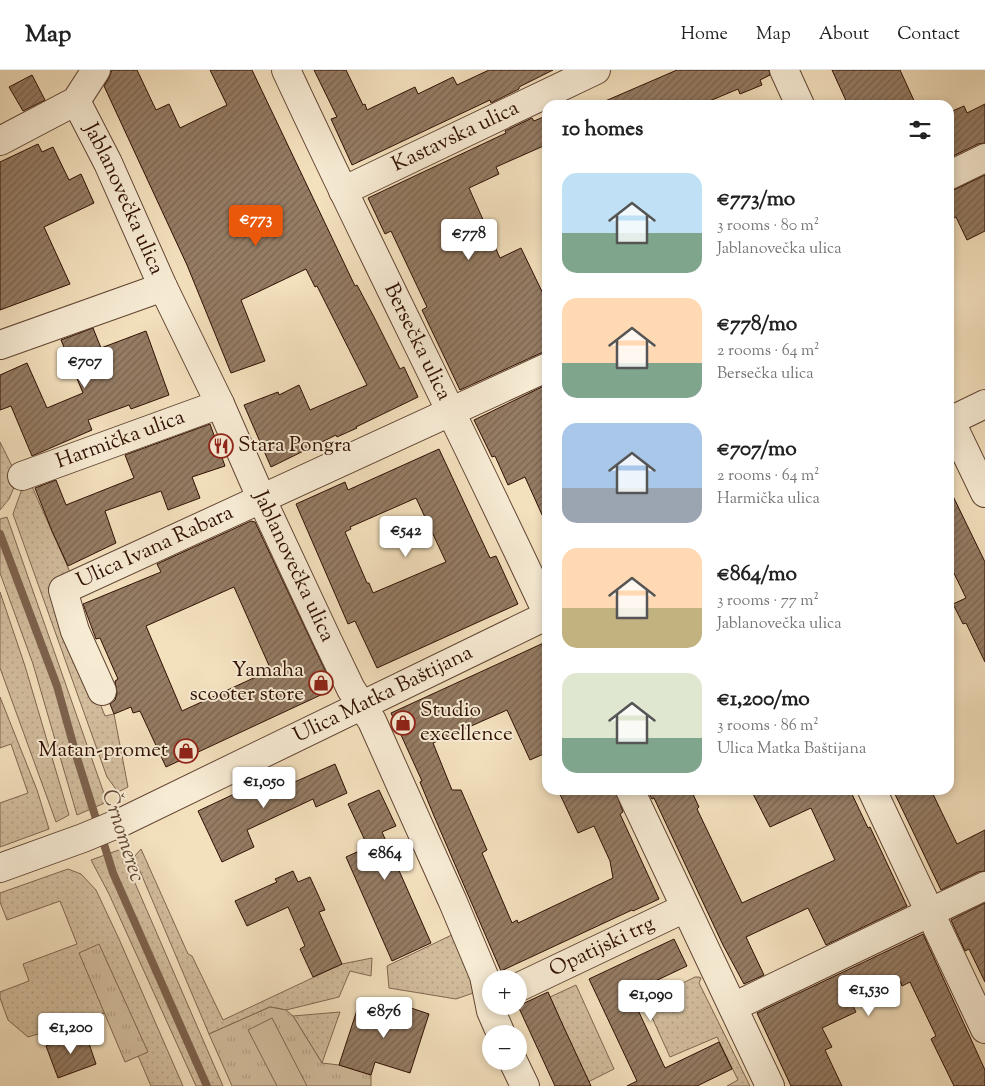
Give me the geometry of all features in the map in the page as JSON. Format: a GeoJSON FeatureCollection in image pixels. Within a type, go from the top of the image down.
{"type":"FeatureCollection","features":[{"type":"Feature","properties":{"kind":"street"},"geometry":{"type":"LineString","coordinates":[[0,141],[76,101],[96,70]]}},
{"type":"Feature","properties":{"kind":"street","name":"Bersečka ulica"},"geometry":{"type":"LineString","coordinates":[[286,70],[343,191],[452,412],[542,604]]}},
{"type":"Feature","properties":{"kind":"street","name":"Kastavska ulica"},"geometry":{"type":"LineString","coordinates":[[343,191],[596,70]]}},
{"type":"Feature","properties":{"kind":"street"},"geometry":{"type":"LineString","coordinates":[[784,70],[798,100]]}},
{"type":"Feature","properties":{"kind":"street","name":"Jablanovečka ulica"},"geometry":{"type":"LineString","coordinates":[[76,101],[108,164],[163,287],[220,404],[262,500],[327,639],[351,689],[372,721],[482,971]]}},
{"type":"Feature","properties":{"kind":"street"},"geometry":{"type":"LineString","coordinates":[[954,172],[985,158]]}},
{"type":"Feature","properties":{"kind":"street"},"geometry":{"type":"LineString","coordinates":[[0,345],[163,287]]}},
{"type":"Feature","properties":{"kind":"street","name":"Ulica Ivana Rabara"},"geometry":{"type":"LineString","coordinates":[[102,691],[75,631],[63,590],[542,370]]}},
{"type":"Feature","properties":{"kind":"street","name":"Harmička ulica"},"geometry":{"type":"LineString","coordinates":[[22,476],[220,404]]}},
{"type":"Feature","properties":{"kind":"street"},"geometry":{"type":"LineString","coordinates":[[954,419],[985,404]]}},
{"type":"Feature","properties":{"kind":"street"},"geometry":{"type":"LineString","coordinates":[[954,429],[985,493]]}},
{"type":"Feature","properties":{"kind":"street","name":"Ulica Matka Baštijana"},"geometry":{"type":"LineString","coordinates":[[0,868],[118,824],[542,617]]}},
{"type":"Feature","properties":{"kind":"street"},"geometry":{"type":"LineString","coordinates":[[632,795],[770,1086]]}},
{"type":"Feature","properties":{"kind":"street"},"geometry":{"type":"LineString","coordinates":[[874,795],[985,1028]]}},
{"type":"Feature","properties":{"kind":"street"},"geometry":{"type":"LineString","coordinates":[[733,1007],[985,886]]}},
{"type":"Feature","properties":{"kind":"street","name":"Opatijski trg"},"geometry":{"type":"LineString","coordinates":[[527,982],[685,908]]}},
{"type":"Feature","properties":{"kind":"street"},"geometry":{"type":"LineString","coordinates":[[518,1070],[525,1086]]}},
{"type":"Feature","properties":{"kind":"green space"},"geometry":{"type":"Polygon","coordinates":[[[0,442],[18,478],[9,499],[0,510],[0,442]]]}},
{"type":"Feature","properties":{"kind":"green space"},"geometry":{"type":"Polygon","coordinates":[[[30,482],[70,572],[53,586],[105,716],[114,714],[128,787],[118,792],[107,777],[13,514],[23,486],[30,482]]]}},
{"type":"Feature","properties":{"kind":"green space"},"geometry":{"type":"Polygon","coordinates":[[[7,517],[107,802],[77,815],[33,664],[0,573],[0,519],[7,517]]]}},
{"type":"Feature","properties":{"kind":"green space"},"geometry":{"type":"Polygon","coordinates":[[[0,592],[25,666],[69,815],[56,822],[0,668],[0,592]]]}},
{"type":"Feature","properties":{"kind":"green space"},"geometry":{"type":"Polygon","coordinates":[[[0,697],[37,790],[49,829],[0,847],[0,803],[28,793],[11,744],[0,748],[0,697]]]}},
{"type":"Feature","properties":{"kind":"green space"},"geometry":{"type":"Polygon","coordinates":[[[127,847],[125,860],[223,1086],[196,1086],[109,894],[91,860],[127,847]]]}},
{"type":"Feature","properties":{"kind":"green space"},"geometry":{"type":"Polygon","coordinates":[[[141,849],[188,954],[192,956],[223,1020],[342,964],[372,958],[371,976],[350,971],[339,997],[286,1010],[270,1007],[209,1034],[134,857],[141,849]]]}},
{"type":"Feature","properties":{"kind":"green space"},"geometry":{"type":"Polygon","coordinates":[[[68,869],[81,874],[96,890],[183,1086],[151,1086],[118,1009],[28,1037],[8,1020],[0,998],[0,992],[29,981],[23,964],[77,944],[60,901],[7,920],[0,902],[0,893],[68,869]]]}},
{"type":"Feature","properties":{"kind":"green space"},"geometry":{"type":"Polygon","coordinates":[[[458,932],[482,990],[456,999],[389,988],[387,966],[458,932]]]}},
{"type":"Feature","properties":{"kind":"green space"},"geometry":{"type":"Polygon","coordinates":[[[99,944],[148,1052],[125,1062],[79,953],[99,944]]]}},
{"type":"Feature","properties":{"kind":"green space"},"geometry":{"type":"Polygon","coordinates":[[[695,977],[701,978],[699,983],[750,1086],[727,1086],[738,1080],[717,1037],[670,1057],[645,1002],[695,977]]]}},
{"type":"Feature","properties":{"kind":"green space"},"geometry":{"type":"Polygon","coordinates":[[[576,985],[614,1069],[588,1082],[550,997],[576,985]]]}},
{"type":"Feature","properties":{"kind":"green space"},"geometry":{"type":"Polygon","coordinates":[[[270,1007],[286,1010],[293,1016],[322,1063],[339,1065],[371,1075],[371,1086],[232,1086],[209,1034],[270,1007]]]}},
{"type":"Feature","properties":{"kind":"green space"},"geometry":{"type":"Polygon","coordinates":[[[340,1012],[322,1063],[293,1016],[340,1012]]]}},
{"type":"Feature","properties":{"kind":"green space"},"geometry":{"type":"Polygon","coordinates":[[[272,1018],[307,1086],[277,1086],[248,1030],[272,1018]]]}},
{"type":"Feature","properties":{"kind":"building"},"geometry":{"type":"Polygon","coordinates":[[[112,70],[137,70],[156,110],[169,104],[180,128],[227,105],[210,70],[252,70],[355,286],[357,285],[400,369],[404,367],[418,397],[357,428],[337,437],[336,435],[271,467],[244,405],[278,392],[279,395],[299,385],[310,410],[367,385],[317,286],[315,287],[306,269],[241,300],[265,361],[231,373],[187,265],[104,86],[112,70]]]}},
{"type":"Feature","properties":{"kind":"building"},"geometry":{"type":"Polygon","coordinates":[[[314,70],[346,70],[367,110],[415,87],[418,94],[453,77],[457,85],[489,70],[553,70],[491,103],[490,100],[352,165],[331,119],[337,117],[314,70]]]}},
{"type":"Feature","properties":{"kind":"building"},"geometry":{"type":"Polygon","coordinates":[[[677,70],[769,70],[770,75],[760,80],[762,85],[740,94],[738,89],[712,100],[608,100],[677,70]]]}},
{"type":"Feature","properties":{"kind":"building"},"geometry":{"type":"Polygon","coordinates":[[[832,70],[900,70],[914,100],[846,100],[832,70]]]}},
{"type":"Feature","properties":{"kind":"building"},"geometry":{"type":"Polygon","coordinates":[[[32,75],[45,100],[23,111],[9,87],[32,75]]]}},
{"type":"Feature","properties":{"kind":"building"},"geometry":{"type":"Polygon","coordinates":[[[985,104],[985,143],[978,144],[954,156],[954,110],[964,106],[967,113],[985,104]]]}},
{"type":"Feature","properties":{"kind":"building"},"geometry":{"type":"Polygon","coordinates":[[[532,118],[534,121],[542,118],[542,147],[496,167],[499,174],[469,188],[500,258],[521,248],[542,292],[542,353],[460,390],[422,310],[427,307],[391,231],[385,234],[368,198],[504,134],[506,133],[505,131],[532,118]]]}},
{"type":"Feature","properties":{"kind":"building"},"geometry":{"type":"Polygon","coordinates":[[[38,144],[42,152],[53,147],[69,180],[81,174],[94,203],[44,227],[70,284],[0,310],[0,162],[38,144]]]}},
{"type":"Feature","properties":{"kind":"building"},"geometry":{"type":"Polygon","coordinates":[[[985,175],[985,231],[967,240],[956,217],[954,218],[954,190],[985,175]]]}},
{"type":"Feature","properties":{"kind":"building"},"geometry":{"type":"Polygon","coordinates":[[[93,328],[101,348],[146,331],[169,395],[131,409],[129,405],[88,420],[92,430],[32,456],[11,406],[0,410],[0,375],[27,363],[47,408],[83,393],[61,340],[93,328]]]}},
{"type":"Feature","properties":{"kind":"building"},"geometry":{"type":"Polygon","coordinates":[[[542,387],[542,515],[525,477],[508,485],[495,456],[492,457],[474,420],[542,387]]]}},
{"type":"Feature","properties":{"kind":"building"},"geometry":{"type":"Polygon","coordinates":[[[210,424],[225,466],[192,477],[200,498],[168,510],[161,491],[105,511],[116,543],[68,566],[35,488],[56,480],[66,505],[134,478],[125,455],[210,424]]]}},
{"type":"Feature","properties":{"kind":"building"},"geometry":{"type":"Polygon","coordinates":[[[439,449],[490,558],[496,556],[518,604],[377,668],[355,621],[348,624],[296,504],[345,482],[348,490],[439,449]],[[416,498],[350,527],[351,529],[345,532],[373,593],[446,562],[416,498]]]}},
{"type":"Feature","properties":{"kind":"building"},"geometry":{"type":"Polygon","coordinates":[[[954,498],[985,562],[985,662],[966,623],[963,624],[954,606],[954,604],[966,598],[954,573],[954,498]]]}},
{"type":"Feature","properties":{"kind":"building"},"geometry":{"type":"Polygon","coordinates":[[[251,521],[255,522],[331,683],[325,693],[166,767],[140,711],[133,713],[131,707],[114,714],[110,704],[115,700],[117,693],[115,681],[118,679],[100,638],[96,639],[83,604],[161,572],[157,564],[251,521]],[[234,587],[146,626],[182,711],[271,670],[234,587]]]}},
{"type":"Feature","properties":{"kind":"building"},"geometry":{"type":"Polygon","coordinates":[[[542,644],[542,755],[530,760],[507,710],[433,743],[452,790],[461,790],[487,850],[482,853],[512,923],[517,920],[518,923],[613,878],[610,861],[594,826],[578,833],[560,795],[617,795],[623,812],[620,814],[659,899],[501,970],[434,816],[420,782],[422,781],[391,713],[542,644]]]}},
{"type":"Feature","properties":{"kind":"building"},"geometry":{"type":"Polygon","coordinates":[[[335,764],[347,793],[316,807],[313,799],[247,830],[254,847],[222,862],[198,811],[264,780],[270,793],[335,764]]]}},
{"type":"Feature","properties":{"kind":"building"},"geometry":{"type":"Polygon","coordinates":[[[379,790],[396,826],[382,832],[431,943],[392,961],[346,857],[368,847],[348,804],[379,790]]]}},
{"type":"Feature","properties":{"kind":"building"},"geometry":{"type":"Polygon","coordinates":[[[650,795],[693,795],[699,807],[697,809],[742,903],[835,860],[811,808],[770,827],[754,795],[852,795],[868,828],[870,827],[907,906],[826,945],[808,908],[746,937],[764,975],[744,984],[723,945],[654,798],[652,799],[650,795]]]}},
{"type":"Feature","properties":{"kind":"building"},"geometry":{"type":"Polygon","coordinates":[[[895,795],[933,795],[957,844],[985,830],[985,871],[978,872],[941,890],[895,795]]]}},
{"type":"Feature","properties":{"kind":"building"},"geometry":{"type":"Polygon","coordinates":[[[293,871],[298,882],[310,877],[325,910],[319,912],[342,964],[313,977],[300,949],[305,946],[288,907],[247,926],[235,901],[277,882],[275,879],[293,871]]]}},
{"type":"Feature","properties":{"kind":"building"},"geometry":{"type":"Polygon","coordinates":[[[985,903],[985,982],[969,949],[965,951],[951,920],[985,903]]]}},
{"type":"Feature","properties":{"kind":"building"},"geometry":{"type":"Polygon","coordinates":[[[923,934],[985,1070],[985,1086],[954,1086],[931,1039],[936,1036],[910,982],[902,986],[900,981],[852,1004],[856,1012],[822,1028],[832,1047],[825,1050],[842,1086],[791,1086],[757,1013],[923,934]]]}},
{"type":"Feature","properties":{"kind":"building"},"geometry":{"type":"Polygon","coordinates":[[[674,939],[687,966],[630,993],[665,1068],[719,1042],[732,1069],[697,1086],[627,1086],[637,1081],[589,979],[674,939]]]}},
{"type":"Feature","properties":{"kind":"building"},"geometry":{"type":"Polygon","coordinates":[[[548,992],[591,1086],[555,1086],[522,1015],[527,1015],[527,1002],[548,992]]]}},
{"type":"Feature","properties":{"kind":"building"},"geometry":{"type":"Polygon","coordinates":[[[359,1004],[391,1014],[394,1006],[405,1006],[429,1014],[410,1073],[375,1062],[371,1075],[339,1065],[359,1004]]]}},
{"type":"Feature","properties":{"kind":"building"},"geometry":{"type":"Polygon","coordinates":[[[85,1032],[96,1064],[58,1078],[46,1046],[85,1032]]]}},
{"type":"Feature","properties":{"kind":"waterway","name":"Črnomerec"},"geometry":{"type":"LineString","coordinates":[[0,534],[57,686],[113,873],[207,1086]]}},
{"type":"Feature","properties":{"kind":"place","name":"Stara Pongra"},"geometry":{"type":"Point","coordinates":[221,446]}},
{"type":"Feature","properties":{"kind":"place","name":"Yamaha scooter store"},"geometry":{"type":"Point","coordinates":[321,683]}},
{"type":"Feature","properties":{"kind":"place","name":"Studio excellence"},"geometry":{"type":"Point","coordinates":[403,723]}},
{"type":"Feature","properties":{"kind":"place","name":"Matan-promet"},"geometry":{"type":"Point","coordinates":[186,751]}}]}
